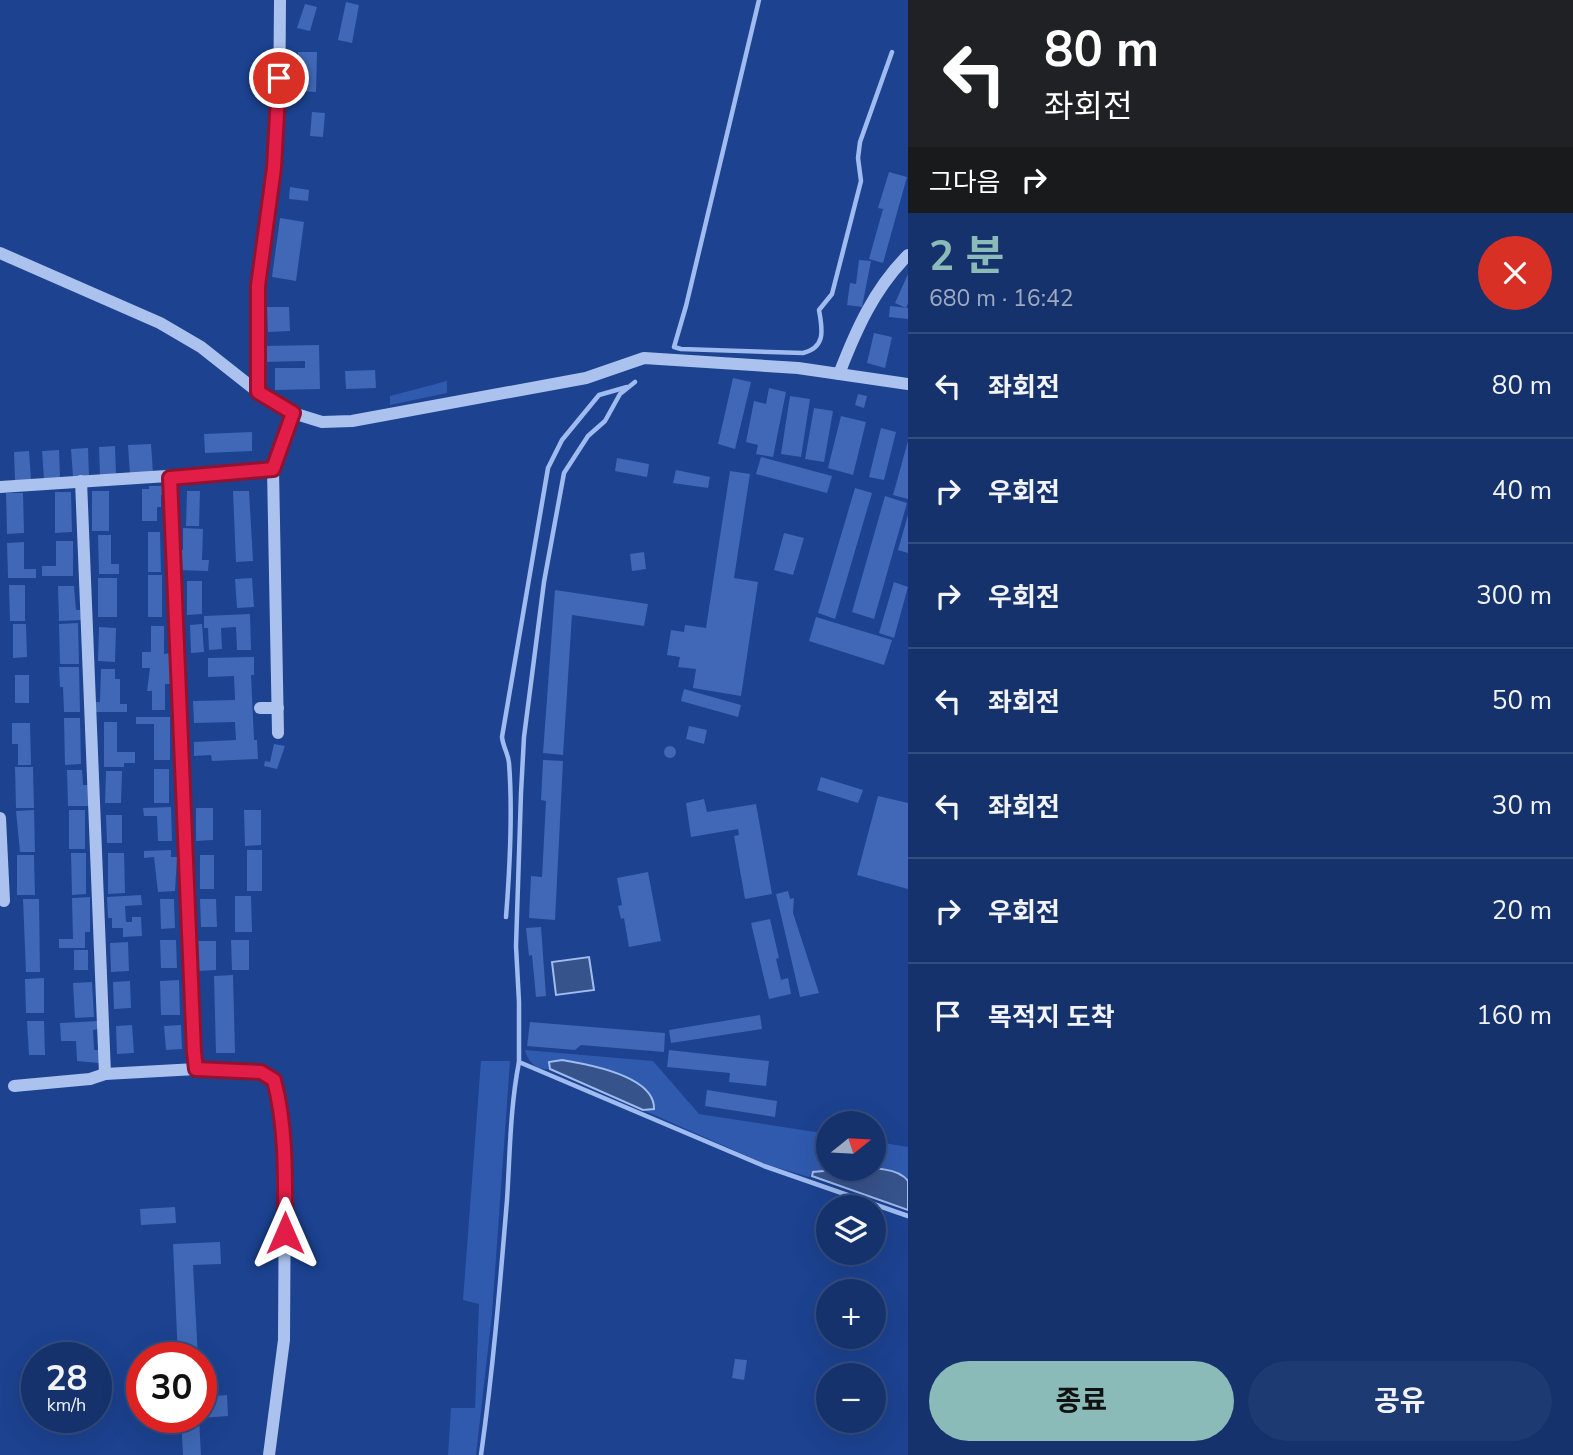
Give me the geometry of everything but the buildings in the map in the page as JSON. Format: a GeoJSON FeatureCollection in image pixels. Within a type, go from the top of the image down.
{"type":"FeatureCollection","features":[{"type":"Feature","properties":{"kind":"street"},"geometry":{"type":"LineString","coordinates":[[258,392],[258,286],[279,126],[280,0]]}},
{"type":"Feature","properties":{"kind":"street"},"geometry":{"type":"LineString","coordinates":[[0,253],[160,323],[201,346],[258,392],[293,413],[322,422],[352,421],[586,378],[645,358],[798,368],[908,384]]}},
{"type":"Feature","properties":{"kind":"street"},"geometry":{"type":"LineString","coordinates":[[839,374],[858,324],[881,287],[908,255]]}},
{"type":"Feature","properties":{"kind":"street"},"geometry":{"type":"LineString","coordinates":[[278,733],[273,469],[293,413]]}},
{"type":"Feature","properties":{"kind":"street"},"geometry":{"type":"LineString","coordinates":[[0,487],[170,478],[273,469]]}},
{"type":"Feature","properties":{"kind":"street"},"geometry":{"type":"LineString","coordinates":[[170,478],[190,1008],[196,1069]]}},
{"type":"Feature","properties":{"kind":"street"},"geometry":{"type":"LineString","coordinates":[[81,481],[104,1074]]}},
{"type":"Feature","properties":{"kind":"street"},"geometry":{"type":"LineString","coordinates":[[260,708],[278,708]]}},
{"type":"Feature","properties":{"kind":"street"},"geometry":{"type":"LineString","coordinates":[[0,818],[4,901]]}},
{"type":"Feature","properties":{"kind":"street"},"geometry":{"type":"LineString","coordinates":[[14,1086],[90,1079],[104,1074],[196,1069],[261,1072],[274,1080],[285,1165],[284,1340],[269,1455]]}},
{"type":"Feature","properties":{"kind":"shaded area"},"geometry":{"type":"Polygon","coordinates":[[[447,381],[447,393],[390,405],[390,396],[447,381]]]}},
{"type":"Feature","properties":{"kind":"shaded area"},"geometry":{"type":"Polygon","coordinates":[[[589,957],[594,990],[556,995],[552,962],[589,957]]]}},
{"type":"Feature","properties":{"kind":"shaded area"},"geometry":{"type":"Polygon","coordinates":[[[525,1050],[653,1061],[699,1114],[816,1132],[816,1172],[809,1177],[765,1164],[643,1110],[653,1109],[636,1086],[622,1075],[602,1069],[567,1065],[549,1064],[550,1069],[541,1068],[528,1058],[525,1050]]]}},
{"type":"Feature","properties":{"kind":"shaded area"},"geometry":{"type":"Polygon","coordinates":[[[562,1060],[602,1069],[632,1080],[644,1088],[654,1109],[643,1110],[550,1069],[549,1062],[562,1060]]]}},
{"type":"Feature","properties":{"kind":"shaded area"},"geometry":{"type":"Polygon","coordinates":[[[481,1061],[510,1061],[492,1314],[476,1455],[448,1455],[451,1408],[475,1408],[479,1304],[463,1300],[481,1061]]]}},
{"type":"Feature","properties":{"kind":"shaded area"},"geometry":{"type":"Polygon","coordinates":[[[886,1143],[908,1147],[908,1181],[905,1177],[886,1172],[886,1143]]]}},
{"type":"Feature","properties":{"kind":"shaded area"},"geometry":{"type":"Polygon","coordinates":[[[886,1170],[896,1172],[908,1181],[908,1210],[886,1202],[886,1195],[866,1195],[826,1181],[886,1181],[886,1170]]]}},
{"type":"Feature","properties":{"kind":"waterway"},"geometry":{"type":"LineString","coordinates":[[759,0],[674,347],[803,353],[819,342],[819,310],[832,294],[861,181],[858,158],[860,142],[892,52]]}},
{"type":"Feature","properties":{"kind":"waterway"},"geometry":{"type":"LineString","coordinates":[[635,382],[620,394],[605,421],[588,436],[564,473],[544,582],[524,737],[521,793],[516,946],[519,1062],[764,1166],[908,1216]]}},
{"type":"Feature","properties":{"kind":"waterway"},"geometry":{"type":"LineString","coordinates":[[506,917],[511,801],[509,763],[502,737],[548,468],[562,440],[599,395],[627,387]]}},
{"type":"Feature","properties":{"kind":"waterway"},"geometry":{"type":"LineString","coordinates":[[481,1455],[496,1328],[512,1114],[519,1062]]}},
{"type":"Feature","properties":{"kind":"route"},"geometry":{"type":"LineString","coordinates":[[279,78],[279,126],[258,286],[258,392],[293,413],[273,469],[170,478],[191,1035],[196,1069],[261,1072],[274,1080],[285,1165],[285,1233]]}}]}
